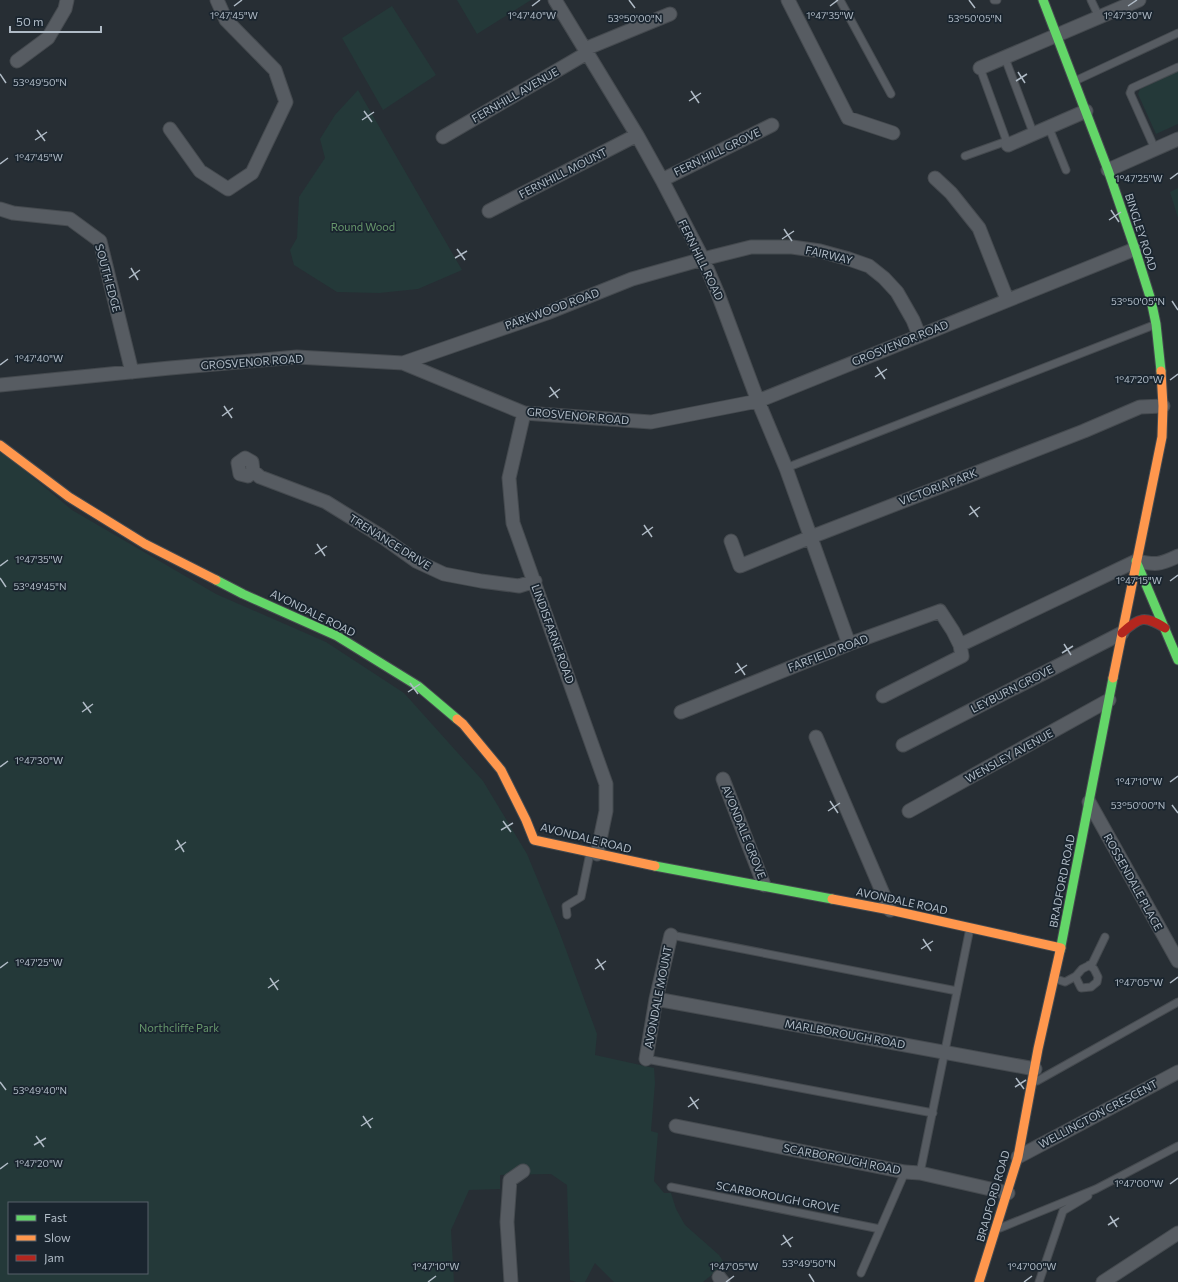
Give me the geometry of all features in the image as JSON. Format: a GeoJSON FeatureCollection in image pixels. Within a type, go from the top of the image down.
{"type":"FeatureCollection","features":[{"type":"Feature","properties":{"kind":"main road","name":"BINGLEY ROAD"},"geometry":{"type":"LineString","coordinates":[[1043,0],[1108,170],[1151,300],[1156,324],[1163,406],[1162,437],[1153,481]]}},
{"type":"Feature","properties":{"kind":"main road","name":"AVONDALE ROAD"},"geometry":{"type":"LineString","coordinates":[[0,445],[69,497],[145,544],[243,594],[337,636],[418,686],[463,724],[501,770],[526,820],[534,840],[593,854],[764,885],[890,910],[1061,948]]}},
{"type":"Feature","properties":{"kind":"main road","name":"BRADFORD ROAD"},"geometry":{"type":"LineString","coordinates":[[979,1282],[1018,1157],[1061,948],[1108,700],[1153,481]]}},
{"type":"Feature","properties":{"kind":"main road"},"geometry":{"type":"LineString","coordinates":[[1136,561],[1178,657]]}},
{"type":"Feature","properties":{"kind":"main road"},"geometry":{"type":"LineString","coordinates":[[1122,633],[1136,621],[1144,618],[1153,620],[1166,628]]}},
{"type":"Feature","properties":{"kind":"street"},"geometry":{"type":"LineString","coordinates":[[17,62],[48,38],[65,9],[67,0]]}},
{"type":"Feature","properties":{"kind":"street"},"geometry":{"type":"LineString","coordinates":[[170,129],[200,170],[228,188],[252,173],[286,102],[275,70],[226,20],[217,0]]}},
{"type":"Feature","properties":{"kind":"street","name":"FERN HILL ROAD"},"geometry":{"type":"LineString","coordinates":[[555,0],[637,135],[703,259],[718,294],[758,401],[786,468],[849,644]]}},
{"type":"Feature","properties":{"kind":"street"},"geometry":{"type":"LineString","coordinates":[[788,0],[848,118],[893,133]]}},
{"type":"Feature","properties":{"kind":"street"},"geometry":{"type":"LineString","coordinates":[[980,68],[1057,36],[1130,2]]}},
{"type":"Feature","properties":{"kind":"street","name":"FERNHILL AVENUE"},"geometry":{"type":"LineString","coordinates":[[443,137],[586,51],[670,14]]}},
{"type":"Feature","properties":{"kind":"street"},"geometry":{"type":"LineString","coordinates":[[1007,143],[1034,135],[1086,111]]}},
{"type":"Feature","properties":{"kind":"street","name":"FERN HILL GROVE"},"geometry":{"type":"LineString","coordinates":[[662,180],[772,125]]}},
{"type":"Feature","properties":{"kind":"street","name":"FERNHILL MOUNT"},"geometry":{"type":"LineString","coordinates":[[489,211],[637,135]]}},
{"type":"Feature","properties":{"kind":"street"},"geometry":{"type":"LineString","coordinates":[[1108,170],[1178,139]]}},
{"type":"Feature","properties":{"kind":"street"},"geometry":{"type":"LineString","coordinates":[[935,178],[952,193],[979,228],[1007,299]]}},
{"type":"Feature","properties":{"kind":"street","name":"SOUTH EDGE"},"geometry":{"type":"LineString","coordinates":[[0,209],[13,213],[70,219],[100,241],[132,372]]}},
{"type":"Feature","properties":{"kind":"street","name":"FAIRWAY"},"geometry":{"type":"LineString","coordinates":[[703,259],[751,247],[792,247],[820,251],[850,259],[869,266],[888,282],[897,292],[910,314],[919,335]]}},
{"type":"Feature","properties":{"kind":"street","name":"GROSVENOR ROAD"},"geometry":{"type":"LineString","coordinates":[[0,385],[297,357],[403,363],[524,413],[651,422],[758,401],[1007,299],[1135,249]]}},
{"type":"Feature","properties":{"kind":"street","name":"PARKWOOD ROAD"},"geometry":{"type":"LineString","coordinates":[[403,363],[547,313],[632,279],[703,259]]}},
{"type":"Feature","properties":{"kind":"street","name":"VICTORIA PARK"},"geometry":{"type":"LineString","coordinates":[[731,541],[740,566],[1084,431],[1140,407],[1163,406]]}},
{"type":"Feature","properties":{"kind":"street","name":"LINDISFARNE ROAD"},"geometry":{"type":"LineString","coordinates":[[524,413],[509,478],[513,523],[606,784],[606,811],[593,854]]}},
{"type":"Feature","properties":{"kind":"street","name":"TRENANCE DRIVE"},"geometry":{"type":"LineString","coordinates":[[253,471],[260,477],[326,502],[381,536],[416,561],[444,574],[519,586],[534,581]]}},
{"type":"Feature","properties":{"kind":"street"},"geometry":{"type":"LineString","coordinates":[[883,696],[962,656],[960,645],[1136,561],[1153,565],[1164,563],[1178,556]]}},
{"type":"Feature","properties":{"kind":"street","name":"FARFIELD ROAD"},"geometry":{"type":"LineString","coordinates":[[681,712],[849,644],[940,611],[960,645]]}},
{"type":"Feature","properties":{"kind":"street","name":"LEYBURN GROVE"},"geometry":{"type":"LineString","coordinates":[[903,745],[1122,633]]}},
{"type":"Feature","properties":{"kind":"street","name":"WENSLEY AVENUE"},"geometry":{"type":"LineString","coordinates":[[909,811],[1108,700]]}},
{"type":"Feature","properties":{"kind":"street"},"geometry":{"type":"LineString","coordinates":[[816,737],[890,910]]}},
{"type":"Feature","properties":{"kind":"street","name":"AVONDALE GROVE"},"geometry":{"type":"LineString","coordinates":[[723,779],[764,885]]}},
{"type":"Feature","properties":{"kind":"street","name":"ROSSENDALE PLACE"},"geometry":{"type":"LineString","coordinates":[[1089,802],[1178,961]]}},
{"type":"Feature","properties":{"kind":"street","name":"AVONDALE MOUNT"},"geometry":{"type":"LineString","coordinates":[[646,1059],[656,999],[671,935]]}},
{"type":"Feature","properties":{"kind":"street","name":"MARLBOROUGH ROAD"},"geometry":{"type":"LineString","coordinates":[[656,999],[1035,1069]]}},
{"type":"Feature","properties":{"kind":"street","name":"WELLINGTON CRESCENT"},"geometry":{"type":"LineString","coordinates":[[1018,1157],[1178,1072]]}},
{"type":"Feature","properties":{"kind":"street","name":"SCARBOROUGH ROAD"},"geometry":{"type":"LineString","coordinates":[[676,1126],[904,1172],[920,1173],[1008,1193]]}},
{"type":"Feature","properties":{"kind":"street"},"geometry":{"type":"LineString","coordinates":[[511,1282],[507,1222],[510,1180],[523,1171]]}},
{"type":"Feature","properties":{"kind":"street"},"geometry":{"type":"LineString","coordinates":[[1103,1282],[1178,1233]]}},
{"type":"Feature","properties":{"kind":"lane"},"geometry":{"type":"LineString","coordinates":[[840,0],[891,94]]}},
{"type":"Feature","properties":{"kind":"lane"},"geometry":{"type":"LineString","coordinates":[[1091,0],[1099,17]]}},
{"type":"Feature","properties":{"kind":"lane"},"geometry":{"type":"LineString","coordinates":[[1075,81],[1178,33]]}},
{"type":"Feature","properties":{"kind":"lane"},"geometry":{"type":"LineString","coordinates":[[1005,58],[1034,135]]}},
{"type":"Feature","properties":{"kind":"lane"},"geometry":{"type":"LineString","coordinates":[[1155,149],[1130,93],[1132,88],[1178,67]]}},
{"type":"Feature","properties":{"kind":"lane"},"geometry":{"type":"LineString","coordinates":[[965,156],[1007,143],[980,68]]}},
{"type":"Feature","properties":{"kind":"lane"},"geometry":{"type":"LineString","coordinates":[[1049,128],[1066,170]]}},
{"type":"Feature","properties":{"kind":"lane"},"geometry":{"type":"LineString","coordinates":[[786,468],[1156,324]]}},
{"type":"Feature","properties":{"kind":"lane"},"geometry":{"type":"LineString","coordinates":[[567,914],[566,906],[581,897],[593,854]]}},
{"type":"Feature","properties":{"kind":"lane"},"geometry":{"type":"LineString","coordinates":[[920,1173],[970,928]]}},
{"type":"Feature","properties":{"kind":"lane"},"geometry":{"type":"LineString","coordinates":[[671,935],[957,991]]}},
{"type":"Feature","properties":{"kind":"lane"},"geometry":{"type":"LineString","coordinates":[[1054,978],[1065,982],[1076,976],[1082,969],[1092,964],[1105,937]]}},
{"type":"Feature","properties":{"kind":"lane"},"geometry":{"type":"LineString","coordinates":[[1076,976],[1082,988],[1090,987],[1097,982],[1098,977],[1089,965]]}},
{"type":"Feature","properties":{"kind":"lane"},"geometry":{"type":"LineString","coordinates":[[1032,1084],[1178,1002]]}},
{"type":"Feature","properties":{"kind":"lane"},"geometry":{"type":"LineString","coordinates":[[646,1059],[933,1113]]}},
{"type":"Feature","properties":{"kind":"lane"},"geometry":{"type":"LineString","coordinates":[[996,1229],[1096,1189],[1178,1146]]}},
{"type":"Feature","properties":{"kind":"lane"},"geometry":{"type":"LineString","coordinates":[[861,1273],[904,1172]]}},
{"type":"Feature","properties":{"kind":"lane"},"geometry":{"type":"LineString","coordinates":[[1039,1282],[1063,1211],[1119,1177]]}},
{"type":"Feature","properties":{"kind":"lane","name":"SCARBOROUGH GROVE"},"geometry":{"type":"LineString","coordinates":[[671,1187],[880,1229]]}},
{"type":"Feature","properties":{"kind":"green space"},"geometry":{"type":"Polygon","coordinates":[[[457,0],[531,0],[477,34],[457,0]]]}},
{"type":"Feature","properties":{"kind":"green space"},"geometry":{"type":"Polygon","coordinates":[[[392,6],[436,75],[383,110],[342,38],[392,6]]]}},
{"type":"Feature","properties":{"kind":"green space"},"geometry":{"type":"Polygon","coordinates":[[[1178,71],[1178,124],[1156,134],[1138,94],[1140,89],[1178,71]]]}},
{"type":"Feature","properties":{"kind":"green space","name":"Round Wood"},"geometry":{"type":"Polygon","coordinates":[[[358,90],[462,270],[418,289],[379,293],[337,292],[294,265],[290,250],[297,238],[299,197],[325,158],[320,139],[335,115],[358,90]]]}},
{"type":"Feature","properties":{"kind":"green space"},"geometry":{"type":"Polygon","coordinates":[[[1178,188],[1178,218],[1170,192],[1178,188]]]}},
{"type":"Feature","properties":{"kind":"green space","name":"Northcliffe Park"},"geometry":{"type":"Polygon","coordinates":[[[0,450],[72,510],[216,594],[326,642],[404,693],[483,781],[527,854],[559,931],[597,1034],[595,1055],[654,1068],[655,1083],[651,1131],[658,1133],[654,1181],[664,1193],[671,1193],[676,1209],[685,1225],[719,1255],[725,1264],[703,1282],[614,1282],[595,1263],[585,1282],[570,1280],[567,1185],[551,1174],[500,1175],[500,1189],[469,1190],[451,1230],[454,1282],[0,1282],[0,450]]]}},
{"type":"Feature","properties":{"kind":"traffic: fast"},"geometry":{"type":"LineString","coordinates":[[1043,0],[1108,170],[1135,249],[1151,300],[1156,324],[1161,371]]}},
{"type":"Feature","properties":{"kind":"traffic: fast"},"geometry":{"type":"LineString","coordinates":[[1136,561],[1178,660]]}},
{"type":"Feature","properties":{"kind":"traffic: fast"},"geometry":{"type":"LineString","coordinates":[[216,580],[243,594],[337,636],[418,686],[457,719]]}},
{"type":"Feature","properties":{"kind":"traffic: fast"},"geometry":{"type":"LineString","coordinates":[[1060,951],[1113,678]]}},
{"type":"Feature","properties":{"kind":"traffic: fast"},"geometry":{"type":"LineString","coordinates":[[655,866],[832,899]]}},
{"type":"Feature","properties":{"kind":"traffic: slow"},"geometry":{"type":"LineString","coordinates":[[1113,678],[1162,437],[1163,406],[1161,371]]}},
{"type":"Feature","properties":{"kind":"traffic: slow"},"geometry":{"type":"LineString","coordinates":[[0,445],[69,497],[145,544],[216,580]]}},
{"type":"Feature","properties":{"kind":"traffic: slow"},"geometry":{"type":"LineString","coordinates":[[457,719],[463,724],[501,770],[526,820],[534,840],[655,866]]}},
{"type":"Feature","properties":{"kind":"traffic: slow"},"geometry":{"type":"LineString","coordinates":[[832,899],[890,910],[1061,948]]}},
{"type":"Feature","properties":{"kind":"traffic: slow"},"geometry":{"type":"LineString","coordinates":[[979,1282],[1018,1157],[1038,1049],[1060,951]]}},
{"type":"Feature","properties":{"kind":"traffic: jam"},"geometry":{"type":"LineString","coordinates":[[1122,633],[1133,624],[1142,620],[1152,621],[1165,628]]}}]}
